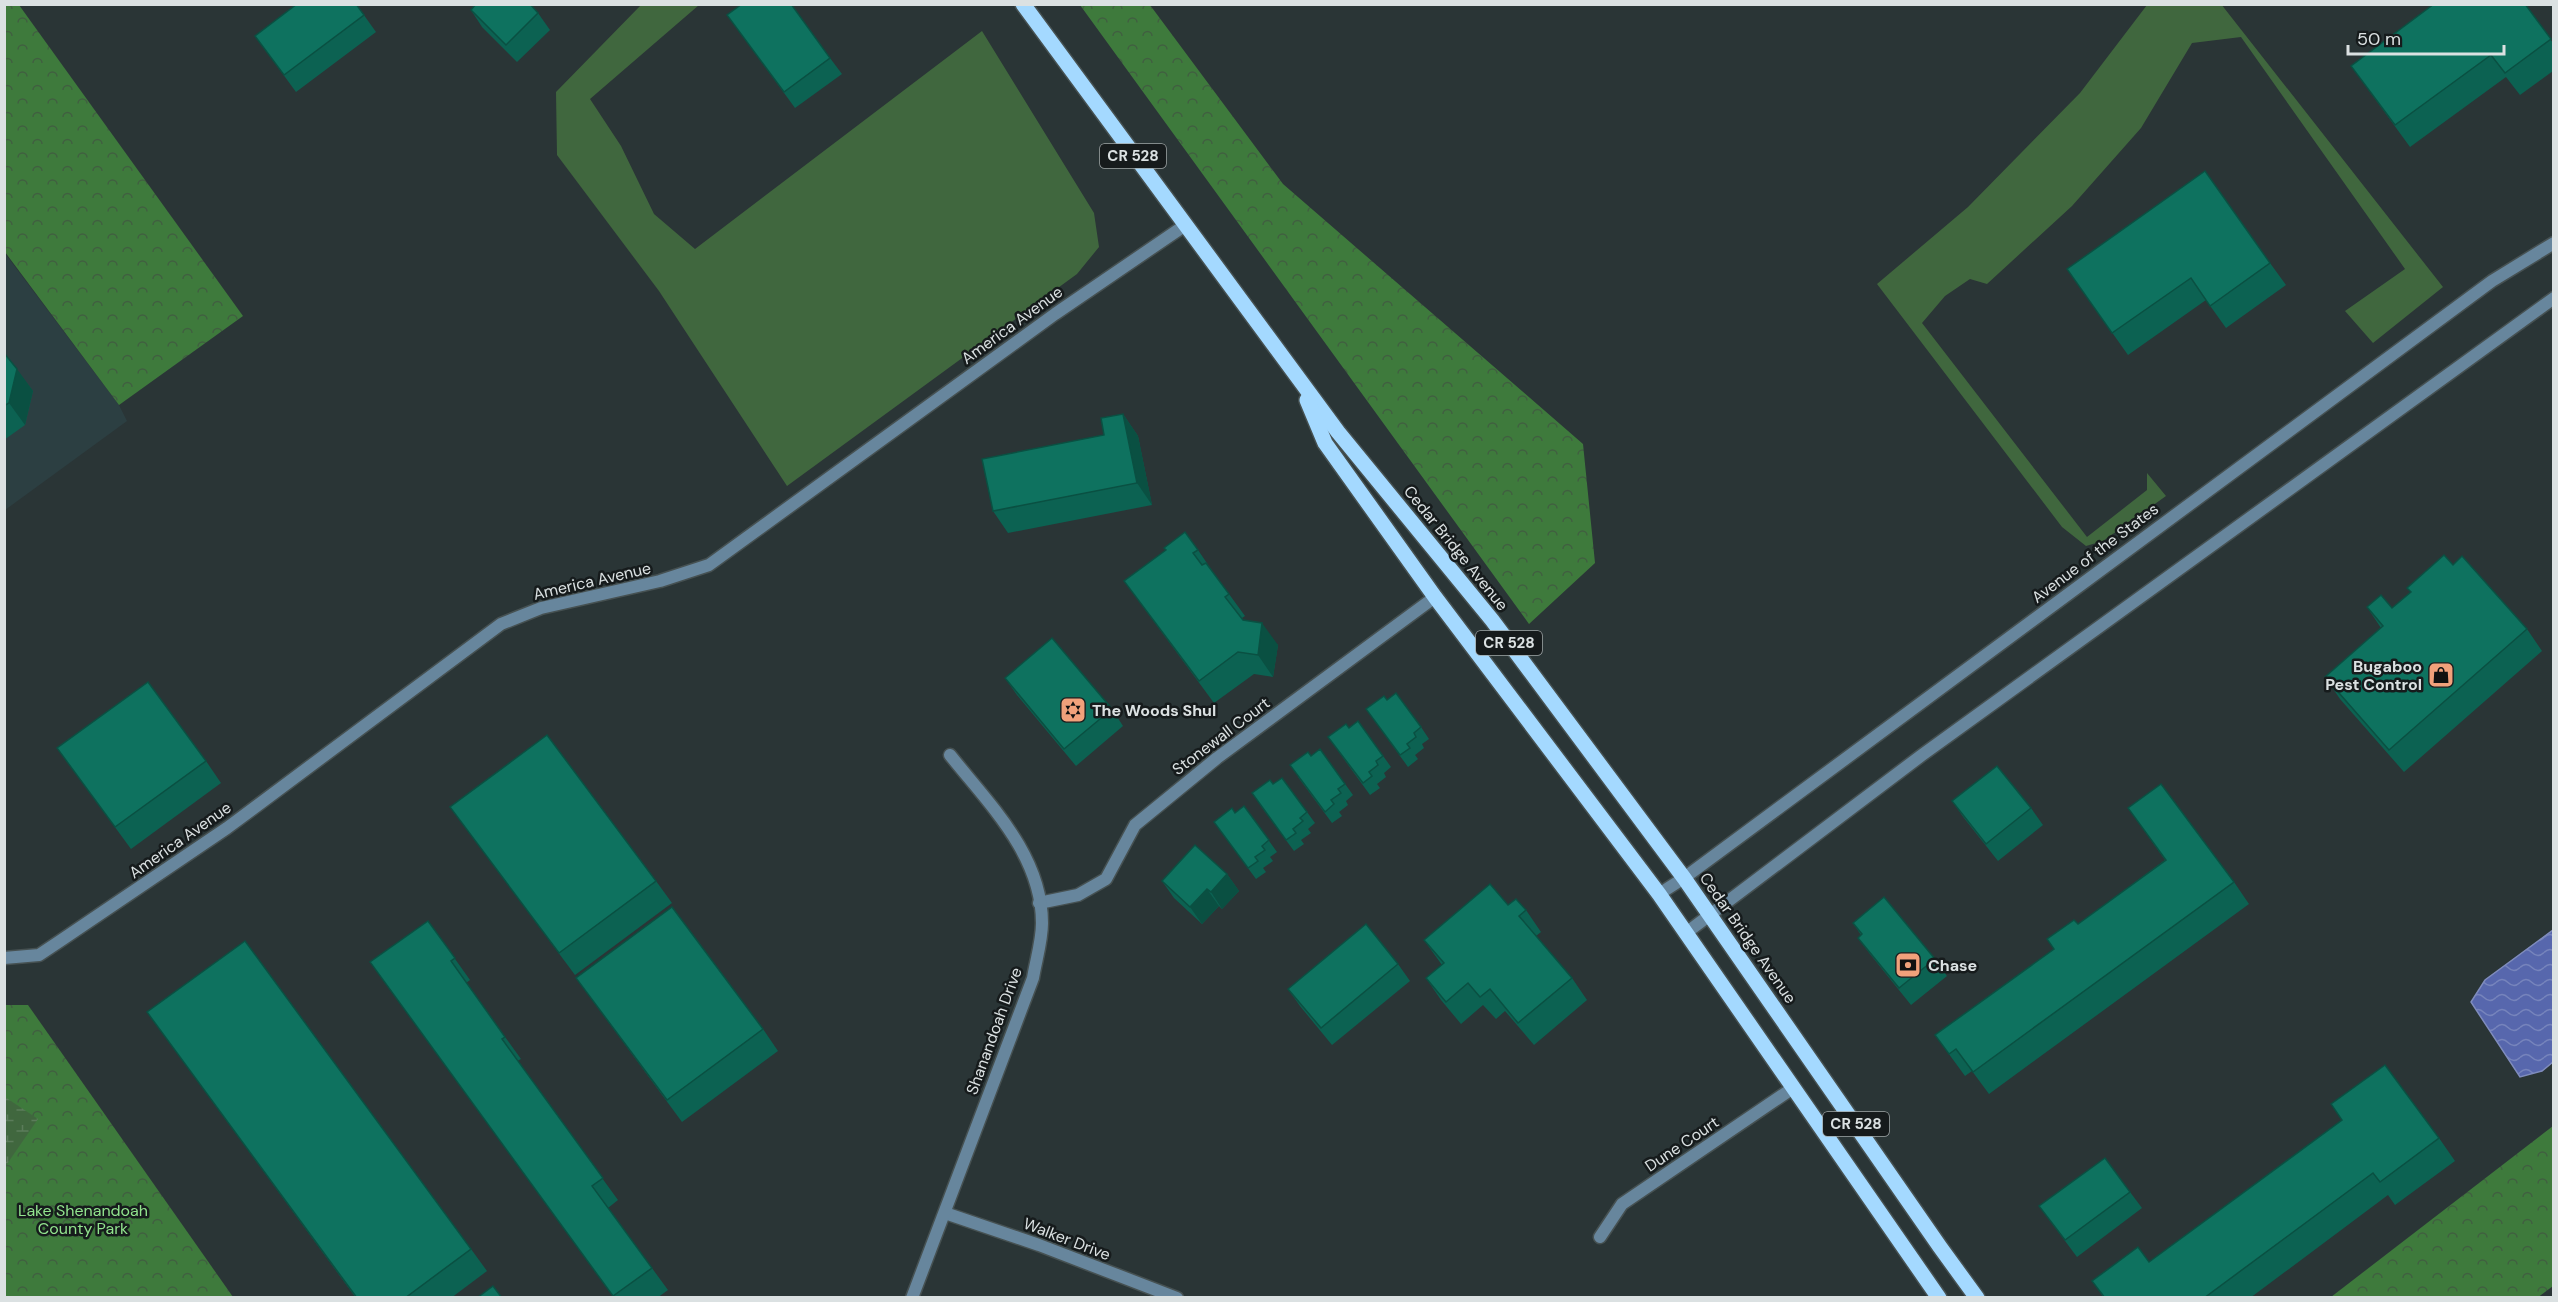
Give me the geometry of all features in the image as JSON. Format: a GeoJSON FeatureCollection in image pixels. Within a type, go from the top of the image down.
{"type":"FeatureCollection","features":[{"type":"Feature","properties":{"kind":"main road","name":"Cedar Bridge Avenue"},"geometry":{"type":"LineString","coordinates":[[1023,4],[1297,378],[1338,432],[1485,612],[1684,878],[1977,1298]]}},
{"type":"Feature","properties":{"kind":"main road"},"geometry":{"type":"LineString","coordinates":[[1297,378],[1325,444],[1436,597],[1659,894],[1939,1298]]}},
{"type":"Feature","properties":{"kind":"street","name":"America Avenue"},"geometry":{"type":"LineString","coordinates":[[4,958],[39,955],[60,942],[227,828],[501,624],[541,608],[660,581],[709,565],[1055,314],[1184,226]]}},
{"type":"Feature","properties":{"kind":"street","name":"Avenue of the States"},"geometry":{"type":"LineString","coordinates":[[1659,894],[1684,878],[2492,280],[2553,243]]}},
{"type":"Feature","properties":{"kind":"street"},"geometry":{"type":"LineString","coordinates":[[1686,933],[1922,755],[2553,298]]}},
{"type":"Feature","properties":{"kind":"street","name":"Stonewall Court"},"geometry":{"type":"LineString","coordinates":[[1039,903],[1078,895],[1106,879],[1135,825],[1217,758],[1436,597]]}},
{"type":"Feature","properties":{"kind":"street","name":"Shanandoah Drive"},"geometry":{"type":"LineString","coordinates":[[912,1298],[1033,978],[1042,923],[1036,880],[1020,844],[950,755]]}},
{"type":"Feature","properties":{"kind":"street","name":"Dune Court"},"geometry":{"type":"LineString","coordinates":[[1600,1237],[1622,1204],[1793,1088]]}},
{"type":"Feature","properties":{"kind":"street","name":"Walker Drive"},"geometry":{"type":"LineString","coordinates":[[945,1213],[1039,1245],[1177,1298]]}},
{"type":"Feature","properties":{"kind":"shaded area"},"geometry":{"type":"Polygon","coordinates":[[[4,252],[119,405],[127,421],[5,510],[4,252]]]}},
{"type":"Feature","properties":{"kind":"green space"},"geometry":{"type":"Polygon","coordinates":[[[5,4],[19,5],[243,316],[119,405],[5,252],[5,4]]]}},
{"type":"Feature","properties":{"kind":"green space"},"geometry":{"type":"Polygon","coordinates":[[[2221,4],[2443,287],[2373,343],[2345,311],[2405,269],[2241,37],[2192,43],[2141,128],[2072,206],[1987,284],[1970,279],[1945,296],[1922,323],[2087,537],[2147,490],[2147,473],[2166,496],[2103,541],[2086,546],[2062,527],[1877,284],[1968,207],[2080,93],[2147,5],[2221,4]]]}},
{"type":"Feature","properties":{"kind":"green space"},"geometry":{"type":"Polygon","coordinates":[[[641,5],[699,5],[590,99],[621,146],[654,214],[695,249],[982,31],[1094,213],[1099,247],[1077,274],[787,486],[659,291],[557,155],[556,92],[641,5]]]}},
{"type":"Feature","properties":{"kind":"green space"},"geometry":{"type":"Polygon","coordinates":[[[1080,5],[1150,5],[1283,184],[1583,444],[1595,563],[1529,624],[1080,5]]]}},
{"type":"Feature","properties":{"kind":"green space","name":"Lake Shenandoah County Park"},"geometry":{"type":"Polygon","coordinates":[[[4,1005],[28,1005],[233,1297],[5,1297],[4,1005]]]}},
{"type":"Feature","properties":{"kind":"green space"},"geometry":{"type":"Polygon","coordinates":[[[5,1097],[38,1119],[5,1167],[5,1097]]]}},
{"type":"Feature","properties":{"kind":"green space"},"geometry":{"type":"Polygon","coordinates":[[[2553,1126],[2553,1286],[2537,1298],[2331,1297],[2553,1126]]]}},
{"type":"Feature","properties":{"kind":"water"},"geometry":{"type":"Polygon","coordinates":[[[2553,930],[2553,1062],[2542,1071],[2520,1077],[2471,1002],[2485,980],[2553,930]]]}},
{"type":"Feature","properties":{"kind":"building"},"geometry":{"type":"Polygon","coordinates":[[[297,4],[356,4],[364,15],[284,75],[255,36],[297,4]]]}},
{"type":"Feature","properties":{"kind":"building"},"geometry":{"type":"Polygon","coordinates":[[[476,4],[530,4],[538,13],[506,45],[471,10],[476,4]]]}},
{"type":"Feature","properties":{"kind":"building"},"geometry":{"type":"Polygon","coordinates":[[[742,4],[791,4],[830,58],[784,92],[727,15],[742,4]]]}},
{"type":"Feature","properties":{"kind":"building"},"geometry":{"type":"Polygon","coordinates":[[[2434,4],[2525,4],[2551,39],[2505,73],[2491,55],[2395,125],[2351,66],[2434,4]]]}},
{"type":"Feature","properties":{"kind":"building"},"geometry":{"type":"Polygon","coordinates":[[[2205,171],[2270,263],[2210,306],[2191,278],[2112,333],[2067,269],[2205,171]]]}},
{"type":"Feature","properties":{"kind":"building"},"geometry":{"type":"Polygon","coordinates":[[[4,353],[17,369],[9,403],[4,406],[4,353]]]}},
{"type":"Feature","properties":{"kind":"building"},"geometry":{"type":"Polygon","coordinates":[[[1123,414],[1137,483],[993,511],[982,459],[1104,435],[1101,418],[1123,414]]]}},
{"type":"Feature","properties":{"kind":"building"},"geometry":{"type":"Polygon","coordinates":[[[1185,532],[1198,550],[1193,553],[1202,565],[1206,563],[1229,594],[1225,597],[1243,620],[1262,623],[1258,655],[1238,652],[1199,681],[1124,581],[1166,550],[1164,548],[1185,532]]]}},
{"type":"Feature","properties":{"kind":"building","name":"Bugaboo Pest Control"},"geometry":{"type":"Polygon","coordinates":[[[2444,555],[2453,565],[2462,556],[2527,629],[2389,750],[2325,677],[2383,626],[2367,607],[2381,595],[2392,608],[2411,592],[2407,588],[2444,555]]]}},
{"type":"Feature","properties":{"kind":"building"},"geometry":{"type":"Polygon","coordinates":[[[1052,638],[1112,709],[1064,749],[1005,678],[1052,638]]]}},
{"type":"Feature","properties":{"kind":"building"},"geometry":{"type":"Polygon","coordinates":[[[148,682],[206,761],[115,827],[57,748],[148,682]]]}},
{"type":"Feature","properties":{"kind":"building"},"geometry":{"type":"Polygon","coordinates":[[[1396,693],[1421,727],[1414,733],[1416,737],[1407,744],[1410,748],[1400,755],[1366,709],[1384,696],[1387,700],[1396,693]]]}},
{"type":"Feature","properties":{"kind":"building"},"geometry":{"type":"Polygon","coordinates":[[[1358,721],[1383,756],[1376,761],[1378,765],[1369,772],[1372,776],[1363,783],[1328,737],[1346,724],[1349,728],[1358,721]]]}},
{"type":"Feature","properties":{"kind":"building"},"geometry":{"type":"Polygon","coordinates":[[[547,735],[656,881],[559,953],[450,807],[547,735]]]}},
{"type":"Feature","properties":{"kind":"building"},"geometry":{"type":"Polygon","coordinates":[[[1320,749],[1345,784],[1338,789],[1341,793],[1331,800],[1334,804],[1325,812],[1290,765],[1308,752],[1311,756],[1320,749]]]}},
{"type":"Feature","properties":{"kind":"building"},"geometry":{"type":"Polygon","coordinates":[[[1997,766],[2031,808],[1986,844],[1952,801],[1997,766]]]}},
{"type":"Feature","properties":{"kind":"building"},"geometry":{"type":"Polygon","coordinates":[[[1282,778],[1307,812],[1300,818],[1303,821],[1293,829],[1296,833],[1286,840],[1252,793],[1270,780],[1273,784],[1282,778]]]}},
{"type":"Feature","properties":{"kind":"building"},"geometry":{"type":"Polygon","coordinates":[[[2161,784],[2234,882],[1973,1072],[1956,1049],[1949,1054],[1935,1035],[2054,949],[2047,939],[2074,920],[2078,924],[2166,860],[2128,808],[2161,784]]]}},
{"type":"Feature","properties":{"kind":"building"},"geometry":{"type":"Polygon","coordinates":[[[1244,806],[1269,840],[1262,846],[1265,850],[1255,857],[1258,861],[1248,868],[1214,822],[1232,808],[1235,813],[1244,806]]]}},
{"type":"Feature","properties":{"kind":"building"},"geometry":{"type":"Polygon","coordinates":[[[1195,845],[1227,874],[1211,892],[1207,889],[1190,907],[1162,881],[1195,845]]]}},
{"type":"Feature","properties":{"kind":"building"},"geometry":{"type":"Polygon","coordinates":[[[1490,884],[1508,905],[1516,899],[1526,910],[1519,916],[1572,978],[1518,1023],[1490,989],[1480,997],[1468,983],[1446,1002],[1426,978],[1444,963],[1424,940],[1490,884]]]}},
{"type":"Feature","properties":{"kind":"building","name":"Chase"},"geometry":{"type":"Polygon","coordinates":[[[1884,897],[1935,959],[1899,988],[1858,938],[1862,934],[1853,923],[1884,897]]]}},
{"type":"Feature","properties":{"kind":"building"},"geometry":{"type":"Polygon","coordinates":[[[672,907],[763,1029],[667,1100],[576,978],[672,907]]]}},
{"type":"Feature","properties":{"kind":"building"},"geometry":{"type":"Polygon","coordinates":[[[428,921],[455,958],[451,961],[505,1037],[502,1039],[603,1178],[592,1186],[652,1268],[613,1296],[370,962],[428,921]]]}},
{"type":"Feature","properties":{"kind":"building"},"geometry":{"type":"Polygon","coordinates":[[[1366,924],[1398,964],[1321,1028],[1288,989],[1366,924]]]}},
{"type":"Feature","properties":{"kind":"building"},"geometry":{"type":"Polygon","coordinates":[[[245,941],[471,1249],[405,1298],[357,1298],[147,1012],[245,941]]]}},
{"type":"Feature","properties":{"kind":"building"},"geometry":{"type":"Polygon","coordinates":[[[2385,1065],[2439,1138],[2380,1182],[2373,1173],[2204,1298],[2105,1298],[2092,1281],[2138,1247],[2149,1262],[2342,1120],[2331,1104],[2385,1065]]]}},
{"type":"Feature","properties":{"kind":"building"},"geometry":{"type":"Polygon","coordinates":[[[2105,1158],[2130,1192],[2065,1240],[2039,1206],[2105,1158]]]}},
{"type":"Feature","properties":{"kind":"building"},"geometry":{"type":"Polygon","coordinates":[[[493,1286],[502,1298],[477,1298],[493,1286]]]}},
{"type":"Feature","properties":{"kind":"place","name":"Bugaboo Pest Control"},"geometry":{"type":"Point","coordinates":[2441,675]}},
{"type":"Feature","properties":{"kind":"place","name":"The Woods Shul"},"geometry":{"type":"Point","coordinates":[1073,710]}},
{"type":"Feature","properties":{"kind":"place","name":"Chase"},"geometry":{"type":"Point","coordinates":[1908,965]}}]}
